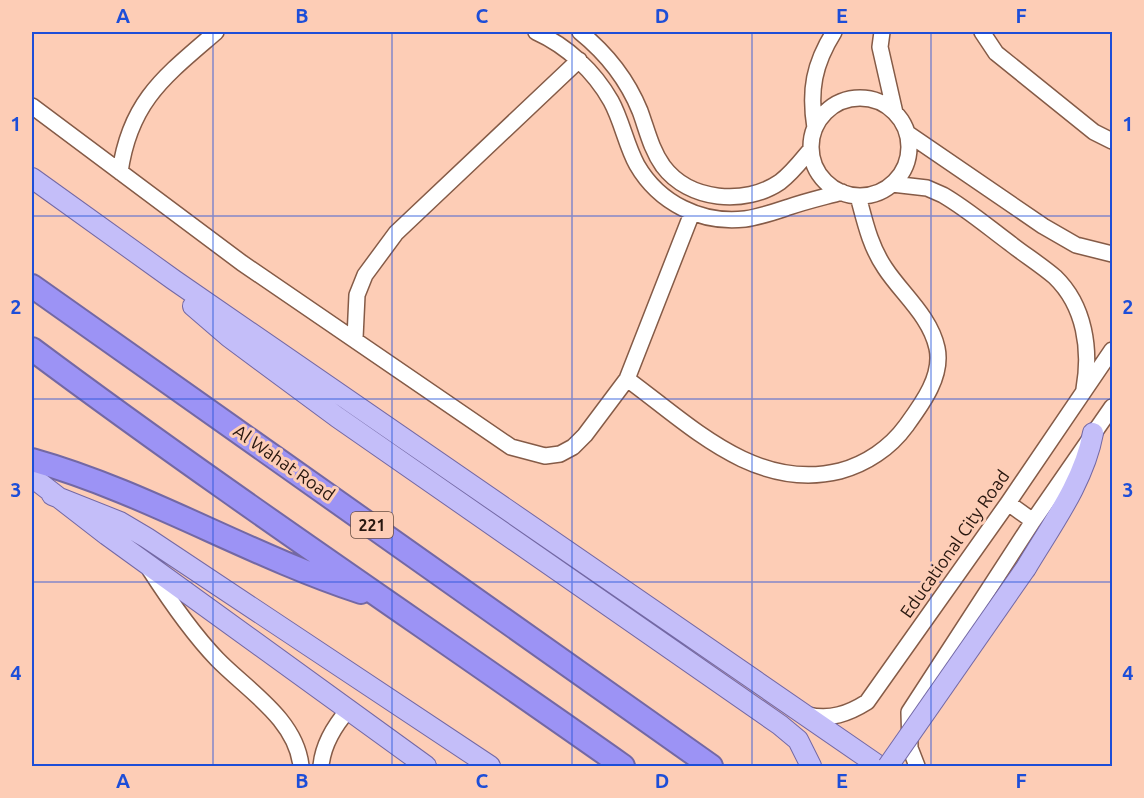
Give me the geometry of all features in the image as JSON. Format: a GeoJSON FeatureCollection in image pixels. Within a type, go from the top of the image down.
{"type":"FeatureCollection","features":[{"type":"Feature","properties":{"kind":"highway","name":"Al Wahat Road"},"geometry":{"type":"LineString","coordinates":[[32,286],[711,766]]}},
{"type":"Feature","properties":{"kind":"highway"},"geometry":{"type":"LineString","coordinates":[[32,349],[294,538],[386,598],[623,766]]}},
{"type":"Feature","properties":{"kind":"highway"},"geometry":{"type":"LineString","coordinates":[[32,460],[146,500],[317,576],[386,598]]}},
{"type":"Feature","properties":{"kind":"main road"},"geometry":{"type":"LineString","coordinates":[[32,177],[174,280],[879,766]]}},
{"type":"Feature","properties":{"kind":"main road"},"geometry":{"type":"LineString","coordinates":[[174,280],[182,295],[229,337],[453,498],[780,725],[798,740],[811,766]]}},
{"type":"Feature","properties":{"kind":"main road"},"geometry":{"type":"LineString","coordinates":[[888,766],[1026,568],[1077,481],[1087,458],[1093,433]]}},
{"type":"Feature","properties":{"kind":"main road"},"geometry":{"type":"LineString","coordinates":[[32,477],[52,495],[426,766]]}},
{"type":"Feature","properties":{"kind":"main road"},"geometry":{"type":"LineString","coordinates":[[52,495],[120,522],[319,650],[490,766]]}},
{"type":"Feature","properties":{"kind":"street"},"geometry":{"type":"LineString","coordinates":[[120,172],[124,145],[132,120],[152,92],[216,32]]}},
{"type":"Feature","properties":{"kind":"street"},"geometry":{"type":"LineString","coordinates":[[536,32],[579,60],[598,80],[612,103],[637,164],[660,193],[692,213],[709,218],[745,219],[842,192]]}},
{"type":"Feature","properties":{"kind":"street"},"geometry":{"type":"LineString","coordinates":[[580,32],[603,53],[624,80],[639,110],[655,154],[665,168],[686,185],[710,195],[732,197],[762,191],[778,183],[792,172],[811,149]]}},
{"type":"Feature","properties":{"kind":"street"},"geometry":{"type":"LineString","coordinates":[[834,32],[822,51],[814,73],[811,101],[815,128],[811,149],[816,170],[831,187],[858,196],[877,193],[892,184],[906,165],[909,149],[907,133],[895,113],[880,47],[882,32]]}},
{"type":"Feature","properties":{"kind":"street"},"geometry":{"type":"LineString","coordinates":[[982,32],[996,53],[1094,132],[1113,141]]}},
{"type":"Feature","properties":{"kind":"street"},"geometry":{"type":"LineString","coordinates":[[355,338],[357,295],[365,274],[396,233],[579,60]]}},
{"type":"Feature","properties":{"kind":"street"},"geometry":{"type":"LineString","coordinates":[[815,128],[827,111],[836,105],[856,99],[877,102],[895,113]]}},
{"type":"Feature","properties":{"kind":"street"},"geometry":{"type":"LineString","coordinates":[[32,106],[242,263],[512,447],[536,455],[560,454],[573,447],[585,435],[627,379],[692,213]]}},
{"type":"Feature","properties":{"kind":"street"},"geometry":{"type":"LineString","coordinates":[[907,133],[1043,226],[1076,245],[1113,254]]}},
{"type":"Feature","properties":{"kind":"street"},"geometry":{"type":"LineString","coordinates":[[637,164],[655,154]]}},
{"type":"Feature","properties":{"kind":"street"},"geometry":{"type":"LineString","coordinates":[[892,184],[927,188],[943,195],[1056,278],[1071,297],[1085,336],[1087,368],[1083,393]]}},
{"type":"Feature","properties":{"kind":"street"},"geometry":{"type":"LineString","coordinates":[[627,379],[734,456],[756,467],[779,474],[804,476],[845,470],[876,454],[891,443],[922,405],[937,367],[937,350],[933,334],[925,319],[885,268],[869,240],[858,196]]}},
{"type":"Feature","properties":{"kind":"street","name":"Educational City Road"},"geometry":{"type":"LineString","coordinates":[[801,714],[818,718],[835,717],[852,712],[867,702],[1113,351]]}},
{"type":"Feature","properties":{"kind":"street"},"geometry":{"type":"LineString","coordinates":[[917,766],[910,748],[909,712],[1033,521],[1113,407]]}},
{"type":"Feature","properties":{"kind":"street"},"geometry":{"type":"LineString","coordinates":[[1008,503],[1033,521]]}},
{"type":"Feature","properties":{"kind":"street"},"geometry":{"type":"LineString","coordinates":[[147,564],[182,619],[217,659],[277,716],[290,736],[301,766]]}},
{"type":"Feature","properties":{"kind":"street"},"geometry":{"type":"LineString","coordinates":[[321,766],[327,742],[338,722],[349,709]]}}]}
